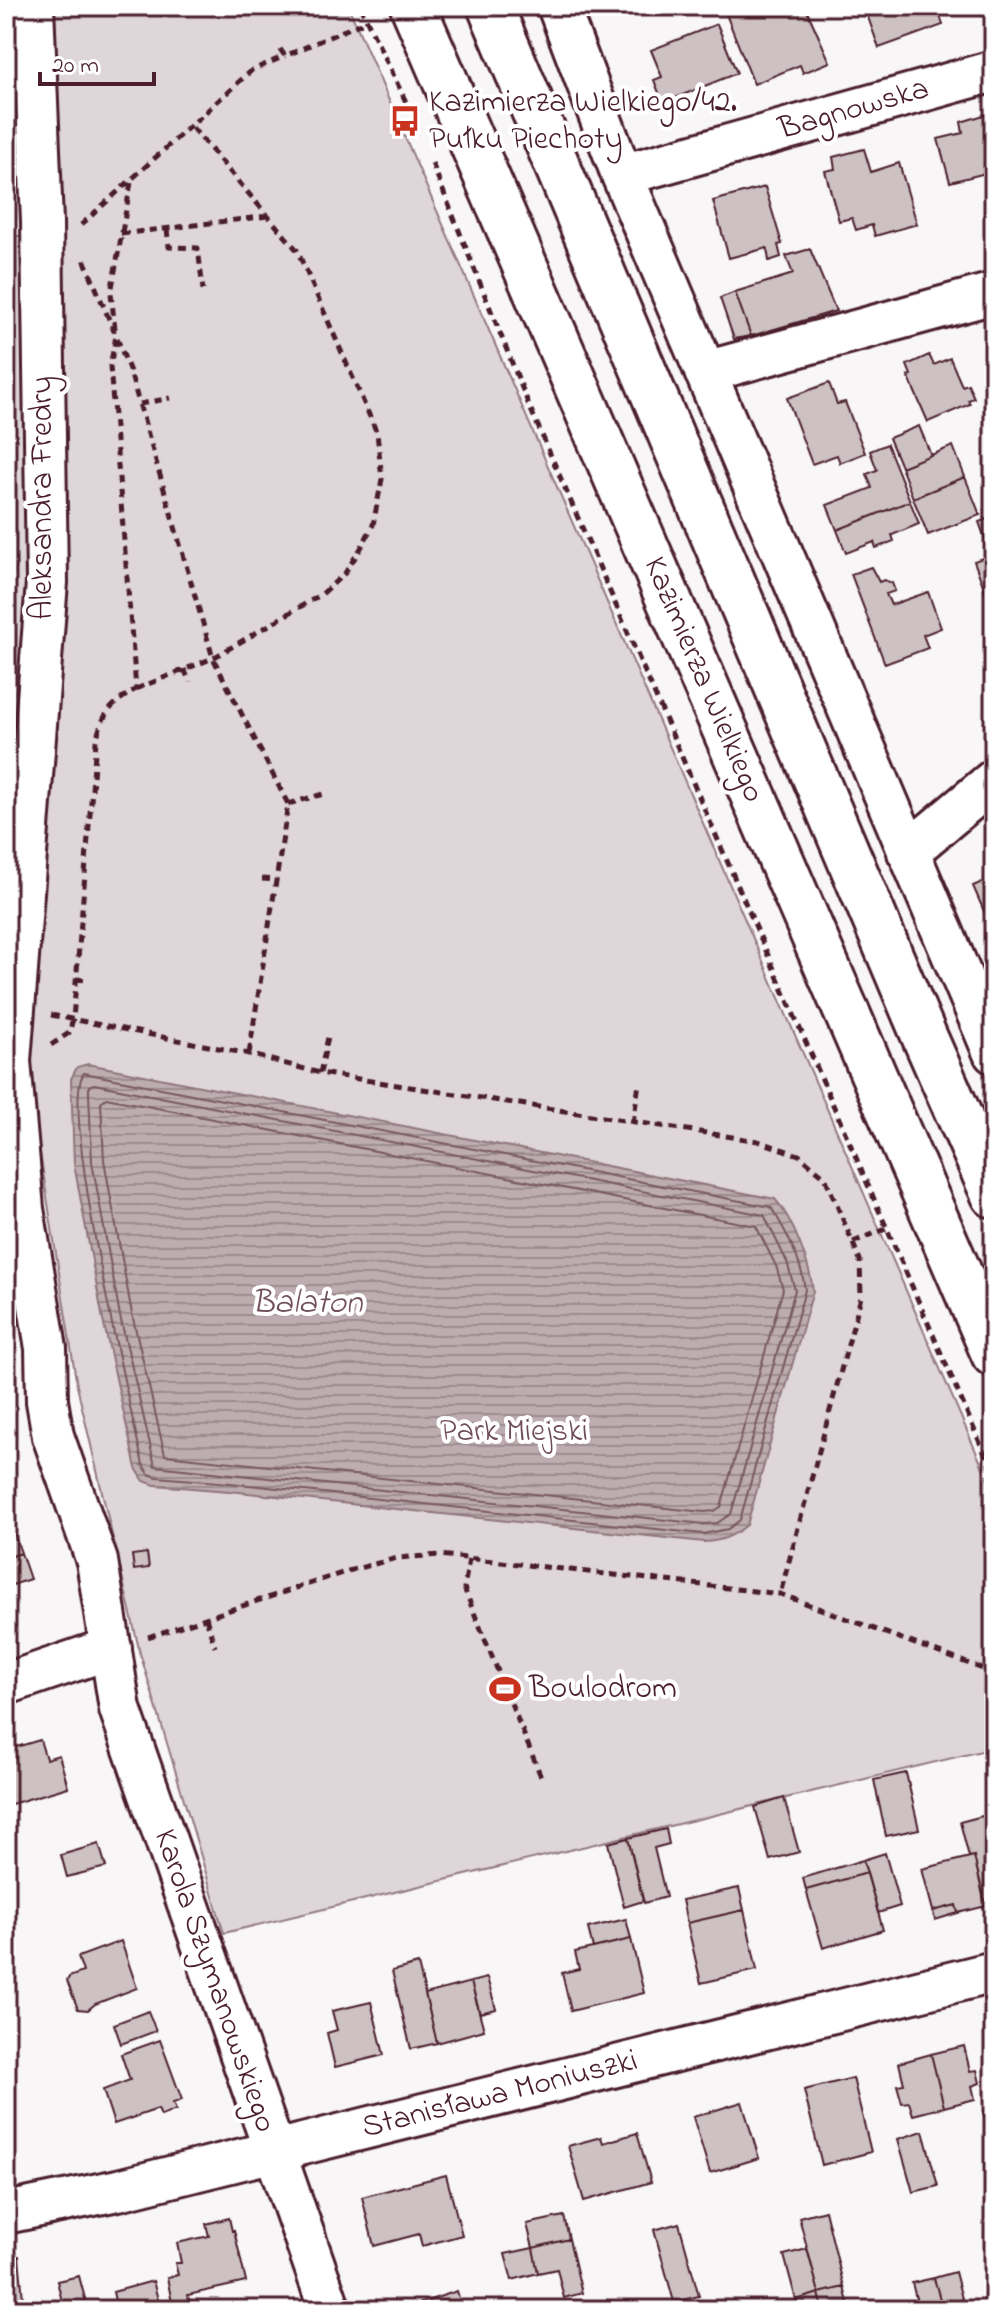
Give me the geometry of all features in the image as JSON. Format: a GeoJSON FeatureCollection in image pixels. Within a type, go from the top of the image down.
{"type":"FeatureCollection","features":[{"type":"Feature","properties":{"kind":"main road","name":"Kazimierza Wielkiego"},"geometry":{"type":"LineString","coordinates":[[413,6],[994,1354]]}},
{"type":"Feature","properties":{"kind":"main road","name":"Kazimierza Wielkiego"},"geometry":{"type":"LineString","coordinates":[[490,6],[994,1195]]}},
{"type":"Feature","properties":{"kind":"main road"},"geometry":{"type":"LineString","coordinates":[[708,694],[711,682],[726,665],[748,660],[770,668]]}},
{"type":"Feature","properties":{"kind":"street","name":"Aleksandra Fredry"},"geometry":{"type":"LineString","coordinates":[[33,6],[21,95],[41,189],[57,234],[47,582],[10,1061],[19,1183],[46,1348],[47,1401],[53,1436],[97,1561],[111,1648]]}},
{"type":"Feature","properties":{"kind":"street"},"geometry":{"type":"LineString","coordinates":[[558,6],[622,175],[994,1053]]}},
{"type":"Feature","properties":{"kind":"street","name":"Bagnowska"},"geometry":{"type":"LineString","coordinates":[[622,175],[994,71]]}},
{"type":"Feature","properties":{"kind":"street"},"geometry":{"type":"LineString","coordinates":[[705,372],[994,293]]}},
{"type":"Feature","properties":{"kind":"street"},"geometry":{"type":"LineString","coordinates":[[908,852],[994,780]]}},
{"type":"Feature","properties":{"kind":"street"},"geometry":{"type":"LineString","coordinates":[[6,1684],[111,1648]]}},
{"type":"Feature","properties":{"kind":"street","name":"Karola Szymanowskiego"},"geometry":{"type":"LineString","coordinates":[[111,1648],[120,1709],[330,2310]]}},
{"type":"Feature","properties":{"kind":"street","name":"Stanisława Moniuszki"},"geometry":{"type":"LineString","coordinates":[[6,2213],[118,2190],[994,1972]]}},
{"type":"Feature","properties":{"kind":"path"},"geometry":{"type":"LineString","coordinates":[[360,6],[409,109]]}},
{"type":"Feature","properties":{"kind":"path"},"geometry":{"type":"LineString","coordinates":[[249,1054],[288,804],[213,658],[140,404],[116,336],[57,234],[132,177],[252,70],[366,21]]}},
{"type":"Feature","properties":{"kind":"path"},"geometry":{"type":"LineString","coordinates":[[280,49],[285,56]]}},
{"type":"Feature","properties":{"kind":"path"},"geometry":{"type":"LineString","coordinates":[[73,1019],[96,741],[101,720],[115,702],[136,689],[213,658],[322,594],[345,573],[373,525],[382,479],[377,433],[297,250],[190,125]]}},
{"type":"Feature","properties":{"kind":"path"},"geometry":{"type":"LineString","coordinates":[[427,152],[528,403],[994,1475]]}},
{"type":"Feature","properties":{"kind":"path"},"geometry":{"type":"LineString","coordinates":[[132,177],[111,293],[116,336],[110,366],[136,689]]}},
{"type":"Feature","properties":{"kind":"path"},"geometry":{"type":"LineString","coordinates":[[121,234],[269,216]]}},
{"type":"Feature","properties":{"kind":"path"},"geometry":{"type":"LineString","coordinates":[[167,229],[169,247],[198,248],[203,290]]}},
{"type":"Feature","properties":{"kind":"path"},"geometry":{"type":"LineString","coordinates":[[140,404],[170,398]]}},
{"type":"Feature","properties":{"kind":"path"},"geometry":{"type":"LineString","coordinates":[[184,669],[190,682]]}},
{"type":"Feature","properties":{"kind":"path"},"geometry":{"type":"LineString","coordinates":[[288,804],[327,793]]}},
{"type":"Feature","properties":{"kind":"path"},"geometry":{"type":"LineString","coordinates":[[262,879],[276,880]]}},
{"type":"Feature","properties":{"kind":"path"},"geometry":{"type":"LineString","coordinates":[[76,979],[87,980]]}},
{"type":"Feature","properties":{"kind":"path"},"geometry":{"type":"LineString","coordinates":[[13,1008],[249,1054],[320,1073],[758,1141],[799,1155],[825,1177],[860,1260],[861,1297],[780,1594]]}},
{"type":"Feature","properties":{"kind":"path"},"geometry":{"type":"LineString","coordinates":[[320,1073],[329,1033]]}},
{"type":"Feature","properties":{"kind":"path"},"geometry":{"type":"LineString","coordinates":[[633,1123],[639,1083]]}},
{"type":"Feature","properties":{"kind":"path"},"geometry":{"type":"LineString","coordinates":[[853,1242],[886,1229]]}},
{"type":"Feature","properties":{"kind":"path"},"geometry":{"type":"LineString","coordinates":[[111,1648],[348,1571],[397,1558],[440,1555],[780,1594],[994,1673]]}},
{"type":"Feature","properties":{"kind":"path"},"geometry":{"type":"LineString","coordinates":[[469,1559],[464,1588],[542,1779]]}},
{"type":"Feature","properties":{"kind":"path"},"geometry":{"type":"LineString","coordinates":[[206,1618],[215,1647]]}},
{"type":"Feature","properties":{"kind":"green space","name":"Park Miejski"},"geometry":{"type":"Polygon","coordinates":[[[42,6],[348,6],[994,1493],[994,1748],[224,1933],[140,1653],[77,1386],[26,1065],[42,6]]]}},
{"type":"Feature","properties":{"kind":"green space"},"geometry":{"type":"Polygon","coordinates":[[[42,234],[10,1061],[37,1288],[6,1297],[6,237],[42,234]]]}},
{"type":"Feature","properties":{"kind":"water","name":"Balaton"},"geometry":{"type":"Polygon","coordinates":[[[88,1064],[775,1199],[800,1243],[813,1291],[747,1525],[727,1538],[704,1542],[155,1485],[144,1481],[136,1468],[103,1320],[74,1164],[71,1079],[77,1067],[88,1064]]]}},
{"type":"Feature","properties":{"kind":"building"},"geometry":{"type":"Polygon","coordinates":[[[746,6],[805,6],[830,62],[803,73],[800,65],[754,84],[726,14],[746,6]]]}},
{"type":"Feature","properties":{"kind":"building"},"geometry":{"type":"Polygon","coordinates":[[[864,6],[937,6],[943,25],[879,48],[864,6]]]}},
{"type":"Feature","properties":{"kind":"building"},"geometry":{"type":"Polygon","coordinates":[[[717,24],[737,73],[663,103],[654,80],[662,77],[651,50],[717,24]]]}},
{"type":"Feature","properties":{"kind":"building"},"geometry":{"type":"Polygon","coordinates":[[[987,114],[994,140],[994,171],[950,182],[938,139],[963,133],[961,122],[987,114]]]}},
{"type":"Feature","properties":{"kind":"building"},"geometry":{"type":"Polygon","coordinates":[[[864,149],[871,172],[899,163],[917,224],[875,236],[872,225],[856,230],[852,218],[839,221],[825,171],[835,169],[833,157],[864,149]]]}},
{"type":"Feature","properties":{"kind":"building"},"geometry":{"type":"Polygon","coordinates":[[[765,187],[782,244],[778,245],[781,257],[769,261],[767,248],[729,258],[713,201],[765,187]]]}},
{"type":"Feature","properties":{"kind":"building"},"geometry":{"type":"Polygon","coordinates":[[[810,249],[836,311],[751,336],[735,292],[793,274],[786,256],[810,249]]]}},
{"type":"Feature","properties":{"kind":"building"},"geometry":{"type":"Polygon","coordinates":[[[735,292],[751,336],[734,339],[720,298],[735,292]]]}},
{"type":"Feature","properties":{"kind":"building"},"geometry":{"type":"Polygon","coordinates":[[[994,339],[994,367],[992,367],[985,341],[994,339]]]}},
{"type":"Feature","properties":{"kind":"building"},"geometry":{"type":"Polygon","coordinates":[[[929,355],[934,365],[950,358],[962,386],[968,384],[974,398],[968,400],[970,404],[928,422],[908,376],[911,375],[907,365],[929,355]]]}},
{"type":"Feature","properties":{"kind":"building"},"geometry":{"type":"Polygon","coordinates":[[[829,383],[837,404],[845,402],[865,453],[840,463],[837,455],[812,464],[787,398],[829,383]]]}},
{"type":"Feature","properties":{"kind":"building"},"geometry":{"type":"Polygon","coordinates":[[[919,426],[931,455],[901,467],[889,438],[919,426]]]}},
{"type":"Feature","properties":{"kind":"building"},"geometry":{"type":"Polygon","coordinates":[[[887,444],[910,501],[837,530],[827,505],[872,488],[867,474],[877,470],[870,451],[887,444]]]}},
{"type":"Feature","properties":{"kind":"building"},"geometry":{"type":"Polygon","coordinates":[[[953,446],[965,477],[913,498],[901,467],[953,446]]]}},
{"type":"Feature","properties":{"kind":"building"},"geometry":{"type":"Polygon","coordinates":[[[965,477],[980,515],[928,535],[913,498],[965,477]]]}},
{"type":"Feature","properties":{"kind":"building"},"geometry":{"type":"Polygon","coordinates":[[[910,501],[919,524],[892,535],[894,541],[876,548],[874,542],[846,553],[837,530],[910,501]]]}},
{"type":"Feature","properties":{"kind":"building"},"geometry":{"type":"Polygon","coordinates":[[[994,516],[994,615],[974,561],[991,555],[979,522],[994,516]]]}},
{"type":"Feature","properties":{"kind":"building"},"geometry":{"type":"Polygon","coordinates":[[[871,567],[879,582],[892,583],[895,591],[886,594],[891,605],[928,592],[941,628],[923,635],[928,648],[885,664],[851,574],[871,567]]]}},
{"type":"Feature","properties":{"kind":"building"},"geometry":{"type":"Polygon","coordinates":[[[994,877],[994,932],[993,932],[973,886],[994,877]]]}},
{"type":"Feature","properties":{"kind":"building"},"geometry":{"type":"Polygon","coordinates":[[[11,1524],[21,1553],[6,1558],[6,1526],[11,1524]]]}},
{"type":"Feature","properties":{"kind":"building"},"geometry":{"type":"Polygon","coordinates":[[[21,1553],[30,1579],[6,1587],[6,1558],[21,1553]]]}},
{"type":"Feature","properties":{"kind":"building"},"geometry":{"type":"Polygon","coordinates":[[[147,1553],[149,1568],[134,1570],[132,1555],[147,1553]]]}},
{"type":"Feature","properties":{"kind":"building"},"geometry":{"type":"Polygon","coordinates":[[[40,1740],[46,1759],[59,1755],[68,1787],[8,1805],[6,1750],[40,1740]]]}},
{"type":"Feature","properties":{"kind":"building"},"geometry":{"type":"Polygon","coordinates":[[[994,1748],[994,1791],[983,1751],[994,1748]]]}},
{"type":"Feature","properties":{"kind":"building"},"geometry":{"type":"Polygon","coordinates":[[[906,1773],[919,1829],[886,1836],[874,1780],[906,1773]]]}},
{"type":"Feature","properties":{"kind":"building"},"geometry":{"type":"Polygon","coordinates":[[[784,1798],[799,1852],[770,1860],[755,1807],[784,1798]]]}},
{"type":"Feature","properties":{"kind":"building"},"geometry":{"type":"Polygon","coordinates":[[[990,1814],[994,1831],[994,1898],[984,1900],[974,1856],[969,1857],[960,1822],[990,1814]]]}},
{"type":"Feature","properties":{"kind":"building"},"geometry":{"type":"Polygon","coordinates":[[[666,1829],[669,1844],[654,1848],[666,1897],[644,1903],[628,1838],[666,1829]]]}},
{"type":"Feature","properties":{"kind":"building"},"geometry":{"type":"Polygon","coordinates":[[[628,1838],[643,1901],[624,1907],[608,1843],[628,1838]]]}},
{"type":"Feature","properties":{"kind":"building"},"geometry":{"type":"Polygon","coordinates":[[[99,1844],[106,1867],[67,1877],[61,1855],[99,1844]]]}},
{"type":"Feature","properties":{"kind":"building"},"geometry":{"type":"Polygon","coordinates":[[[885,1853],[900,1906],[878,1913],[863,1860],[885,1853]]]}},
{"type":"Feature","properties":{"kind":"building"},"geometry":{"type":"Polygon","coordinates":[[[974,1856],[986,1906],[958,1913],[956,1905],[933,1911],[922,1869],[974,1856]]]}},
{"type":"Feature","properties":{"kind":"building"},"geometry":{"type":"Polygon","coordinates":[[[863,1860],[867,1873],[806,1890],[803,1878],[863,1860]]]}},
{"type":"Feature","properties":{"kind":"building"},"geometry":{"type":"Polygon","coordinates":[[[867,1873],[883,1930],[823,1948],[806,1890],[867,1873]]]}},
{"type":"Feature","properties":{"kind":"building"},"geometry":{"type":"Polygon","coordinates":[[[739,1888],[744,1910],[687,1923],[682,1900],[739,1888]]]}},
{"type":"Feature","properties":{"kind":"building"},"geometry":{"type":"Polygon","coordinates":[[[956,1905],[958,1913],[935,1920],[933,1911],[956,1905]]]}},
{"type":"Feature","properties":{"kind":"building"},"geometry":{"type":"Polygon","coordinates":[[[744,1910],[757,1970],[701,1983],[687,1923],[744,1910]]]}},
{"type":"Feature","properties":{"kind":"building"},"geometry":{"type":"Polygon","coordinates":[[[626,1919],[631,1939],[593,1948],[588,1928],[626,1919]]]}},
{"type":"Feature","properties":{"kind":"building"},"geometry":{"type":"Polygon","coordinates":[[[631,1939],[644,1993],[571,2011],[562,1973],[579,1969],[575,1952],[631,1939]]]}},
{"type":"Feature","properties":{"kind":"building"},"geometry":{"type":"Polygon","coordinates":[[[121,1941],[137,1988],[95,2004],[88,2010],[78,2009],[67,1981],[69,1977],[83,1972],[78,1957],[121,1941]]]}},
{"type":"Feature","properties":{"kind":"building"},"geometry":{"type":"Polygon","coordinates":[[[418,1964],[437,2043],[411,2049],[392,1971],[418,1964]]]}},
{"type":"Feature","properties":{"kind":"building"},"geometry":{"type":"Polygon","coordinates":[[[487,1978],[496,2009],[480,2013],[471,1982],[487,1978]]]}},
{"type":"Feature","properties":{"kind":"building"},"geometry":{"type":"Polygon","coordinates":[[[471,1982],[484,2030],[437,2043],[425,1994],[471,1982]]]}},
{"type":"Feature","properties":{"kind":"building"},"geometry":{"type":"Polygon","coordinates":[[[371,2002],[384,2055],[335,2067],[327,2033],[337,2030],[332,2011],[371,2002]]]}},
{"type":"Feature","properties":{"kind":"building"},"geometry":{"type":"Polygon","coordinates":[[[148,2011],[156,2031],[121,2044],[114,2024],[148,2011]]]}},
{"type":"Feature","properties":{"kind":"building"},"geometry":{"type":"Polygon","coordinates":[[[160,2040],[182,2100],[173,2103],[176,2110],[161,2116],[158,2109],[114,2124],[103,2090],[130,2080],[121,2054],[160,2040]]]}},
{"type":"Feature","properties":{"kind":"building"},"geometry":{"type":"Polygon","coordinates":[[[964,2046],[970,2071],[977,2070],[980,2083],[972,2086],[975,2099],[944,2107],[931,2054],[964,2046]]]}},
{"type":"Feature","properties":{"kind":"building"},"geometry":{"type":"Polygon","coordinates":[[[931,2054],[944,2107],[913,2115],[909,2102],[902,2103],[897,2085],[904,2084],[899,2063],[931,2054]]]}},
{"type":"Feature","properties":{"kind":"building"},"geometry":{"type":"Polygon","coordinates":[[[853,2078],[871,2152],[822,2165],[804,2090],[853,2078]]]}},
{"type":"Feature","properties":{"kind":"building"},"geometry":{"type":"Polygon","coordinates":[[[742,2102],[759,2158],[710,2173],[693,2117],[742,2102]]]}},
{"type":"Feature","properties":{"kind":"building"},"geometry":{"type":"Polygon","coordinates":[[[994,2109],[994,2152],[983,2112],[994,2109]]]}},
{"type":"Feature","properties":{"kind":"building"},"geometry":{"type":"Polygon","coordinates":[[[923,2131],[938,2186],[913,2192],[898,2139],[923,2131]]]}},
{"type":"Feature","properties":{"kind":"building"},"geometry":{"type":"Polygon","coordinates":[[[637,2133],[651,2182],[584,2201],[568,2146],[601,2137],[603,2143],[637,2133]]]}},
{"type":"Feature","properties":{"kind":"building"},"geometry":{"type":"Polygon","coordinates":[[[446,2175],[462,2235],[422,2246],[419,2234],[374,2246],[362,2197],[446,2175]]]}},
{"type":"Feature","properties":{"kind":"building"},"geometry":{"type":"Polygon","coordinates":[[[825,2210],[844,2287],[819,2293],[799,2217],[825,2210]]]}},
{"type":"Feature","properties":{"kind":"building"},"geometry":{"type":"Polygon","coordinates":[[[564,2216],[569,2239],[533,2248],[527,2224],[564,2216]]]}},
{"type":"Feature","properties":{"kind":"building"},"geometry":{"type":"Polygon","coordinates":[[[229,2218],[246,2282],[188,2295],[190,2305],[173,2308],[167,2277],[178,2275],[175,2263],[181,2263],[177,2243],[209,2236],[206,2224],[229,2218]]]}},
{"type":"Feature","properties":{"kind":"building"},"geometry":{"type":"Polygon","coordinates":[[[679,2223],[699,2296],[674,2302],[654,2230],[679,2223]]]}},
{"type":"Feature","properties":{"kind":"building"},"geometry":{"type":"Polygon","coordinates":[[[569,2239],[582,2293],[564,2298],[557,2269],[538,2273],[533,2248],[569,2239]]]}},
{"type":"Feature","properties":{"kind":"building"},"geometry":{"type":"Polygon","coordinates":[[[533,2248],[538,2273],[512,2280],[505,2254],[533,2248]]]}},
{"type":"Feature","properties":{"kind":"building"},"geometry":{"type":"Polygon","coordinates":[[[807,2249],[819,2293],[796,2300],[784,2255],[807,2249]]]}},
{"type":"Feature","properties":{"kind":"building"},"geometry":{"type":"Polygon","coordinates":[[[19,2256],[24,2310],[6,2310],[6,2257],[19,2256]]]}},
{"type":"Feature","properties":{"kind":"building"},"geometry":{"type":"Polygon","coordinates":[[[955,2272],[965,2310],[943,2310],[934,2278],[955,2272]]]}},
{"type":"Feature","properties":{"kind":"building"},"geometry":{"type":"Polygon","coordinates":[[[79,2276],[88,2310],[64,2310],[57,2281],[79,2276]]]}},
{"type":"Feature","properties":{"kind":"building"},"geometry":{"type":"Polygon","coordinates":[[[934,2278],[943,2310],[919,2310],[912,2283],[934,2278]]]}},
{"type":"Feature","properties":{"kind":"building"},"geometry":{"type":"Polygon","coordinates":[[[153,2281],[160,2307],[117,2310],[113,2292],[153,2281]]]}},
{"type":"Feature","properties":{"kind":"building"},"geometry":{"type":"Polygon","coordinates":[[[844,2287],[850,2310],[823,2310],[819,2293],[844,2287]]]}},
{"type":"Feature","properties":{"kind":"building"},"geometry":{"type":"Polygon","coordinates":[[[457,2291],[463,2310],[400,2310],[457,2291]]]}},
{"type":"Feature","properties":{"kind":"building"},"geometry":{"type":"Polygon","coordinates":[[[819,2293],[823,2310],[798,2310],[796,2300],[819,2293]]]}},
{"type":"Feature","properties":{"kind":"place","name":"Kazimierza Wielkiego/42. Pułku Piechoty"},"geometry":{"type":"Point","coordinates":[405,121]}},
{"type":"Feature","properties":{"kind":"place","name":"Boulodrom"},"geometry":{"type":"Point","coordinates":[505,1689]}}]}
